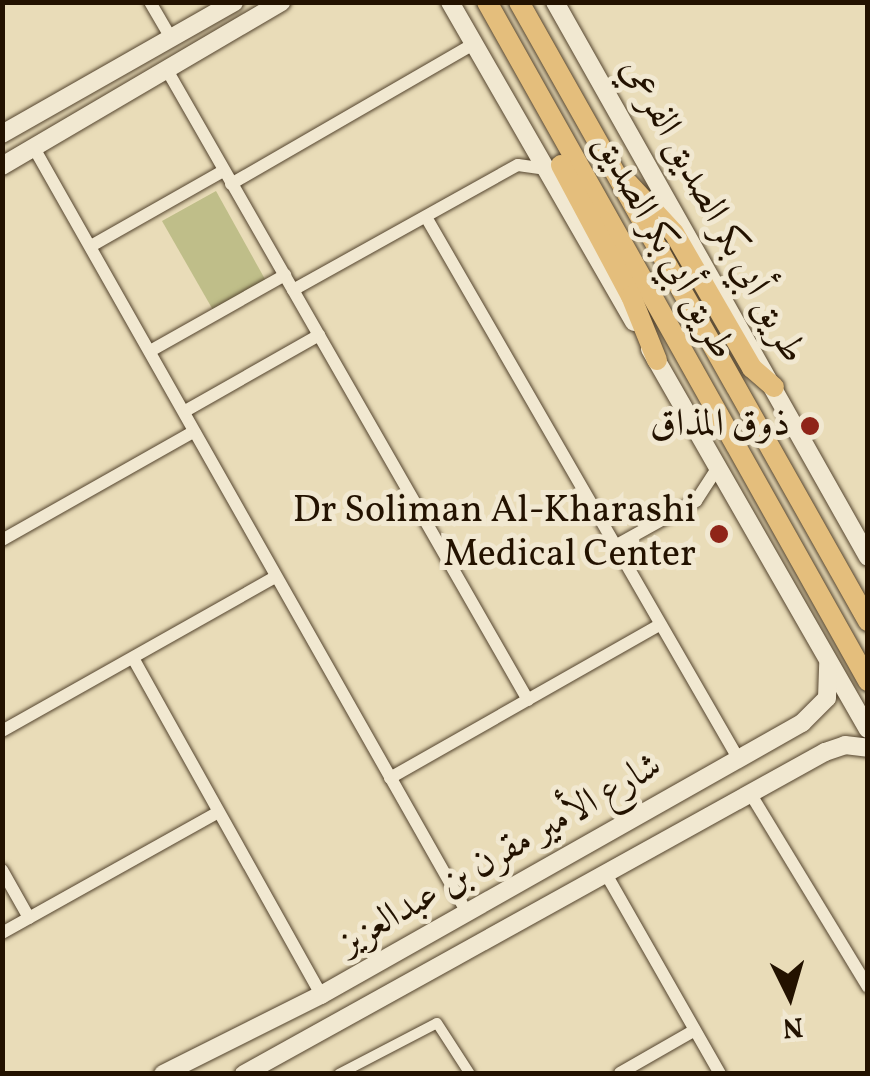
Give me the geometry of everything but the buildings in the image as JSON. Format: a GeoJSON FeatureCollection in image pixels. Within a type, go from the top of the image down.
{"type":"FeatureCollection","features":[{"type":"Feature","properties":{"kind":"main road","name":"طريق أبي بكر الصديق"},"geometry":{"type":"LineString","coordinates":[[487,2],[868,681]]}},
{"type":"Feature","properties":{"kind":"main road","name":"طريق أبي بكر الصديق"},"geometry":{"type":"LineString","coordinates":[[520,2],[868,621]]}},
{"type":"Feature","properties":{"kind":"main road"},"geometry":{"type":"LineString","coordinates":[[539,98],[542,128],[631,296],[656,360]]}},
{"type":"Feature","properties":{"kind":"main road"},"geometry":{"type":"LineString","coordinates":[[616,174],[662,218],[752,368],[774,387]]}},
{"type":"Feature","properties":{"kind":"street"},"geometry":{"type":"LineString","coordinates":[[150,2],[171,38]]}},
{"type":"Feature","properties":{"kind":"street"},"geometry":{"type":"LineString","coordinates":[[2,134],[234,2]]}},
{"type":"Feature","properties":{"kind":"street"},"geometry":{"type":"LineString","coordinates":[[2,166],[282,2]]}},
{"type":"Feature","properties":{"kind":"street"},"geometry":{"type":"LineString","coordinates":[[450,2],[868,729]]}},
{"type":"Feature","properties":{"kind":"street","name":"طريق أبي بكر الصديق الفرعي"},"geometry":{"type":"LineString","coordinates":[[558,4],[868,557]]}},
{"type":"Feature","properties":{"kind":"street"},"geometry":{"type":"LineString","coordinates":[[231,184],[472,45]]}},
{"type":"Feature","properties":{"kind":"street"},"geometry":{"type":"LineString","coordinates":[[167,70],[528,700]]}},
{"type":"Feature","properties":{"kind":"street"},"geometry":{"type":"LineString","coordinates":[[91,84],[105,106]]}},
{"type":"Feature","properties":{"kind":"street"},"geometry":{"type":"LineString","coordinates":[[518,165],[526,135]]}},
{"type":"Feature","properties":{"kind":"street"},"geometry":{"type":"LineString","coordinates":[[34,148],[186,410],[192,432],[466,911]]}},
{"type":"Feature","properties":{"kind":"street"},"geometry":{"type":"LineString","coordinates":[[293,290],[518,165],[545,169]]}},
{"type":"Feature","properties":{"kind":"street"},"geometry":{"type":"LineString","coordinates":[[91,246],[223,171]]}},
{"type":"Feature","properties":{"kind":"street"},"geometry":{"type":"LineString","coordinates":[[426,217],[738,758]]}},
{"type":"Feature","properties":{"kind":"street"},"geometry":{"type":"LineString","coordinates":[[152,350],[285,275]]}},
{"type":"Feature","properties":{"kind":"street"},"geometry":{"type":"LineString","coordinates":[[186,410],[319,335]]}},
{"type":"Feature","properties":{"kind":"street"},"geometry":{"type":"LineString","coordinates":[[2,540],[192,432]]}},
{"type":"Feature","properties":{"kind":"street"},"geometry":{"type":"LineString","coordinates":[[615,546],[696,501],[718,467]]}},
{"type":"Feature","properties":{"kind":"street"},"geometry":{"type":"LineString","coordinates":[[2,731],[275,577]]}},
{"type":"Feature","properties":{"kind":"street"},"geometry":{"type":"LineString","coordinates":[[390,778],[659,624]]}},
{"type":"Feature","properties":{"kind":"street"},"geometry":{"type":"LineString","coordinates":[[133,658],[321,995]]}},
{"type":"Feature","properties":{"kind":"street","name":"شارع الأمير مقرن بن عبدالعزيز"},"geometry":{"type":"LineString","coordinates":[[163,1074],[321,995],[816,714],[831,678],[827,659]]}},
{"type":"Feature","properties":{"kind":"street"},"geometry":{"type":"LineString","coordinates":[[762,744],[787,752],[782,776]]}},
{"type":"Feature","properties":{"kind":"street","name":"شارع الأمير مقرن بن عبدالعزيز"},"geometry":{"type":"LineString","coordinates":[[244,1074],[834,747],[868,748]]}},
{"type":"Feature","properties":{"kind":"street"},"geometry":{"type":"LineString","coordinates":[[750,793],[868,987]]}},
{"type":"Feature","properties":{"kind":"street"},"geometry":{"type":"LineString","coordinates":[[2,933],[217,813]]}},
{"type":"Feature","properties":{"kind":"street"},"geometry":{"type":"LineString","coordinates":[[2,870],[29,918]]}},
{"type":"Feature","properties":{"kind":"street"},"geometry":{"type":"LineString","coordinates":[[606,874],[720,1074]]}},
{"type":"Feature","properties":{"kind":"street"},"geometry":{"type":"LineString","coordinates":[[339,1074],[437,1023],[470,1074]]}},
{"type":"Feature","properties":{"kind":"street"},"geometry":{"type":"LineString","coordinates":[[620,1073],[695,1030]]}},
{"type":"Feature","properties":{"kind":"shaded area"},"geometry":{"type":"Polygon","coordinates":[[[216,191],[266,281],[213,310],[162,221],[216,191]]]}},
{"type":"Feature","properties":{"kind":"place","name":"ذوق المذاق"},"geometry":{"type":"Point","coordinates":[810,426]}},
{"type":"Feature","properties":{"kind":"place","name":"Dr Soliman Al-Kharashi Medical Center"},"geometry":{"type":"Point","coordinates":[719,534]}}]}
